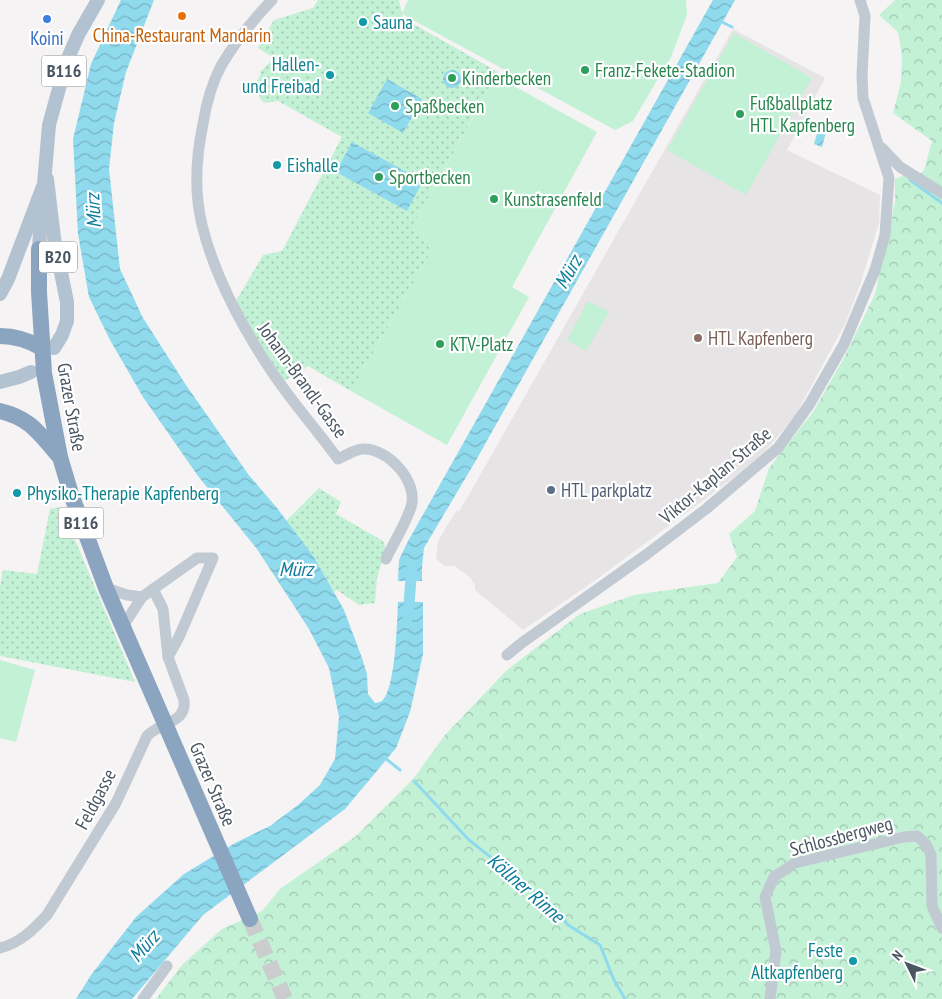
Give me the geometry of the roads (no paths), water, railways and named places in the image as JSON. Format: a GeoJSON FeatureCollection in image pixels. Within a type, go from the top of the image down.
{"type":"FeatureCollection","features":[{"type":"Feature","properties":{"kind":"highway","name":"Grazer Straße"},"geometry":{"type":"LineString","coordinates":[[40,249],[39,292],[48,348],[46,381],[47,427],[60,457],[84,532],[106,588],[250,920]]}},
{"type":"Feature","properties":{"kind":"highway"},"geometry":{"type":"LineString","coordinates":[[0,336],[25,339],[48,348]]}},
{"type":"Feature","properties":{"kind":"highway"},"geometry":{"type":"LineString","coordinates":[[0,411],[15,414],[28,422],[47,427]]}},
{"type":"Feature","properties":{"kind":"main road","name":"B116"},"geometry":{"type":"LineString","coordinates":[[0,294],[8,279],[44,184],[49,125],[66,63],[78,35],[98,0]]}},
{"type":"Feature","properties":{"kind":"main road","name":"B20"},"geometry":{"type":"LineString","coordinates":[[45,162],[54,238],[67,302],[67,321],[62,335],[48,348]]}},
{"type":"Feature","properties":{"kind":"main road","name":"Grazer Straße"},"geometry":{"type":"LineString","coordinates":[[40,249],[44,184]]}},
{"type":"Feature","properties":{"kind":"main road"},"geometry":{"type":"LineString","coordinates":[[0,382],[19,378],[31,372]]}},
{"type":"Feature","properties":{"kind":"street","name":"Johann-Brandl-Gasse"},"geometry":{"type":"LineString","coordinates":[[272,0],[251,23],[220,68],[206,108],[198,145],[196,182],[202,225],[219,276],[244,328],[273,374],[338,459],[361,449],[376,450],[388,457],[405,477],[410,491],[412,506],[386,559]]}},
{"type":"Feature","properties":{"kind":"street","name":"Viktor-Kaplan-Straße"},"geometry":{"type":"LineString","coordinates":[[508,655],[522,642],[647,554],[706,509],[778,448],[794,429],[844,344],[875,270],[885,235],[889,178],[863,98],[864,16],[860,0]]}},
{"type":"Feature","properties":{"kind":"street"},"geometry":{"type":"LineString","coordinates":[[880,146],[900,167],[941,193]]}},
{"type":"Feature","properties":{"kind":"street"},"geometry":{"type":"LineString","coordinates":[[125,632],[142,597],[197,558],[213,558],[168,656]]}},
{"type":"Feature","properties":{"kind":"street"},"geometry":{"type":"LineString","coordinates":[[106,588],[127,595],[142,597]]}},
{"type":"Feature","properties":{"kind":"street","name":"Feldgasse"},"geometry":{"type":"LineString","coordinates":[[0,948],[13,945],[33,930],[48,915],[116,804],[147,736],[150,732],[178,718],[183,713],[185,707],[184,700],[168,656],[163,610],[153,589]]}},
{"type":"Feature","properties":{"kind":"street","name":"Schlossbergweg"},"geometry":{"type":"LineString","coordinates":[[770,999],[776,951],[765,897],[774,877],[795,863],[904,837],[917,836],[926,844],[930,855],[932,906],[942,928]]}},
{"type":"Feature","properties":{"kind":"street"},"geometry":{"type":"LineString","coordinates":[[144,999],[167,966]]}},
{"type":"Feature","properties":{"kind":"water"},"geometry":{"type":"Polygon","coordinates":[[[121,0],[154,0],[126,72],[114,123],[109,169],[120,269],[143,318],[186,385],[248,474],[277,508],[314,557],[344,610],[367,674],[368,694],[375,703],[382,701],[387,694],[390,683],[395,654],[398,602],[423,602],[423,654],[410,712],[396,748],[345,809],[203,915],[132,999],[76,999],[91,975],[136,917],[184,874],[235,843],[270,826],[298,805],[320,785],[335,759],[339,717],[329,668],[309,629],[257,549],[198,476],[143,397],[110,340],[89,297],[78,234],[73,139],[91,64],[121,0]]]}},
{"type":"Feature","properties":{"kind":"water","name":"Mürz"},"geometry":{"type":"Polygon","coordinates":[[[713,0],[735,0],[475,462],[424,548],[422,581],[398,581],[399,560],[407,543],[713,0]]]}},
{"type":"Feature","properties":{"kind":"water","name":"Kinderbecken"},"geometry":{"type":"Polygon","coordinates":[[[452,70],[458,73],[461,79],[458,85],[452,88],[446,85],[443,79],[446,73],[452,70]]]}},
{"type":"Feature","properties":{"kind":"water","name":"Spaßbecken"},"geometry":{"type":"Polygon","coordinates":[[[387,79],[422,99],[403,133],[368,113],[387,79]]]}},
{"type":"Feature","properties":{"kind":"water"},"geometry":{"type":"Polygon","coordinates":[[[818,130],[826,132],[822,147],[814,144],[818,130]]]}},
{"type":"Feature","properties":{"kind":"water","name":"Sportbecken"},"geometry":{"type":"Polygon","coordinates":[[[352,142],[423,181],[407,211],[336,172],[352,142]]]}},
{"type":"Feature","properties":{"kind":"waterway"},"geometry":{"type":"LineString","coordinates":[[720,21],[732,27]]}},
{"type":"Feature","properties":{"kind":"waterway"},"geometry":{"type":"LineString","coordinates":[[910,180],[942,203]]}},
{"type":"Feature","properties":{"kind":"waterway","name":"Mürz"},"geometry":{"type":"LineString","coordinates":[[408,617],[412,566]]}},
{"type":"Feature","properties":{"kind":"waterway","name":"Köllner Rinne"},"geometry":{"type":"LineString","coordinates":[[385,758],[400,770]]}},
{"type":"Feature","properties":{"kind":"waterway","name":"Köllner Rinne"},"geometry":{"type":"LineString","coordinates":[[414,781],[469,840],[555,908],[568,925],[600,945],[614,980],[625,999]]}},
{"type":"Feature","properties":{"kind":"tunnel"},"geometry":{"type":"LineString","coordinates":[[250,919],[285,999]]}},
{"type":"Feature","properties":{"kind":"place","name":"China-Restaurant Mandarin"},"geometry":{"type":"Point","coordinates":[182,16]}},
{"type":"Feature","properties":{"kind":"place","name":"Koini"},"geometry":{"type":"Point","coordinates":[47,19]}},
{"type":"Feature","properties":{"kind":"place","name":"Sauna"},"geometry":{"type":"Point","coordinates":[363,22]}},
{"type":"Feature","properties":{"kind":"place","name":"Franz-Fekete-Stadion"},"geometry":{"type":"Point","coordinates":[585,70]}},
{"type":"Feature","properties":{"kind":"place","name":"Hallen- und Freibad"},"geometry":{"type":"Point","coordinates":[330,75]}},
{"type":"Feature","properties":{"kind":"place","name":"Kinderbecken"},"geometry":{"type":"Point","coordinates":[452,78]}},
{"type":"Feature","properties":{"kind":"place","name":"Spaßbecken"},"geometry":{"type":"Point","coordinates":[395,106]}},
{"type":"Feature","properties":{"kind":"place","name":"Fußballplatz HTL Kapfenberg"},"geometry":{"type":"Point","coordinates":[740,114]}},
{"type":"Feature","properties":{"kind":"place","name":"Eishalle"},"geometry":{"type":"Point","coordinates":[277,165]}},
{"type":"Feature","properties":{"kind":"place","name":"Sportbecken"},"geometry":{"type":"Point","coordinates":[379,177]}},
{"type":"Feature","properties":{"kind":"place","name":"Kunstrasenfeld"},"geometry":{"type":"Point","coordinates":[494,199]}},
{"type":"Feature","properties":{"kind":"place","name":"HTL Kapfenberg"},"geometry":{"type":"Point","coordinates":[698,338]}},
{"type":"Feature","properties":{"kind":"place","name":"KTV-Platz"},"geometry":{"type":"Point","coordinates":[440,344]}},
{"type":"Feature","properties":{"kind":"place","name":"HTL parkplatz"},"geometry":{"type":"Point","coordinates":[551,490]}},
{"type":"Feature","properties":{"kind":"place","name":"Physiko-Therapie Kapfenberg"},"geometry":{"type":"Point","coordinates":[17,493]}},
{"type":"Feature","properties":{"kind":"place","name":"Feste Altkapfenberg"},"geometry":{"type":"Point","coordinates":[853,961]}}]}
